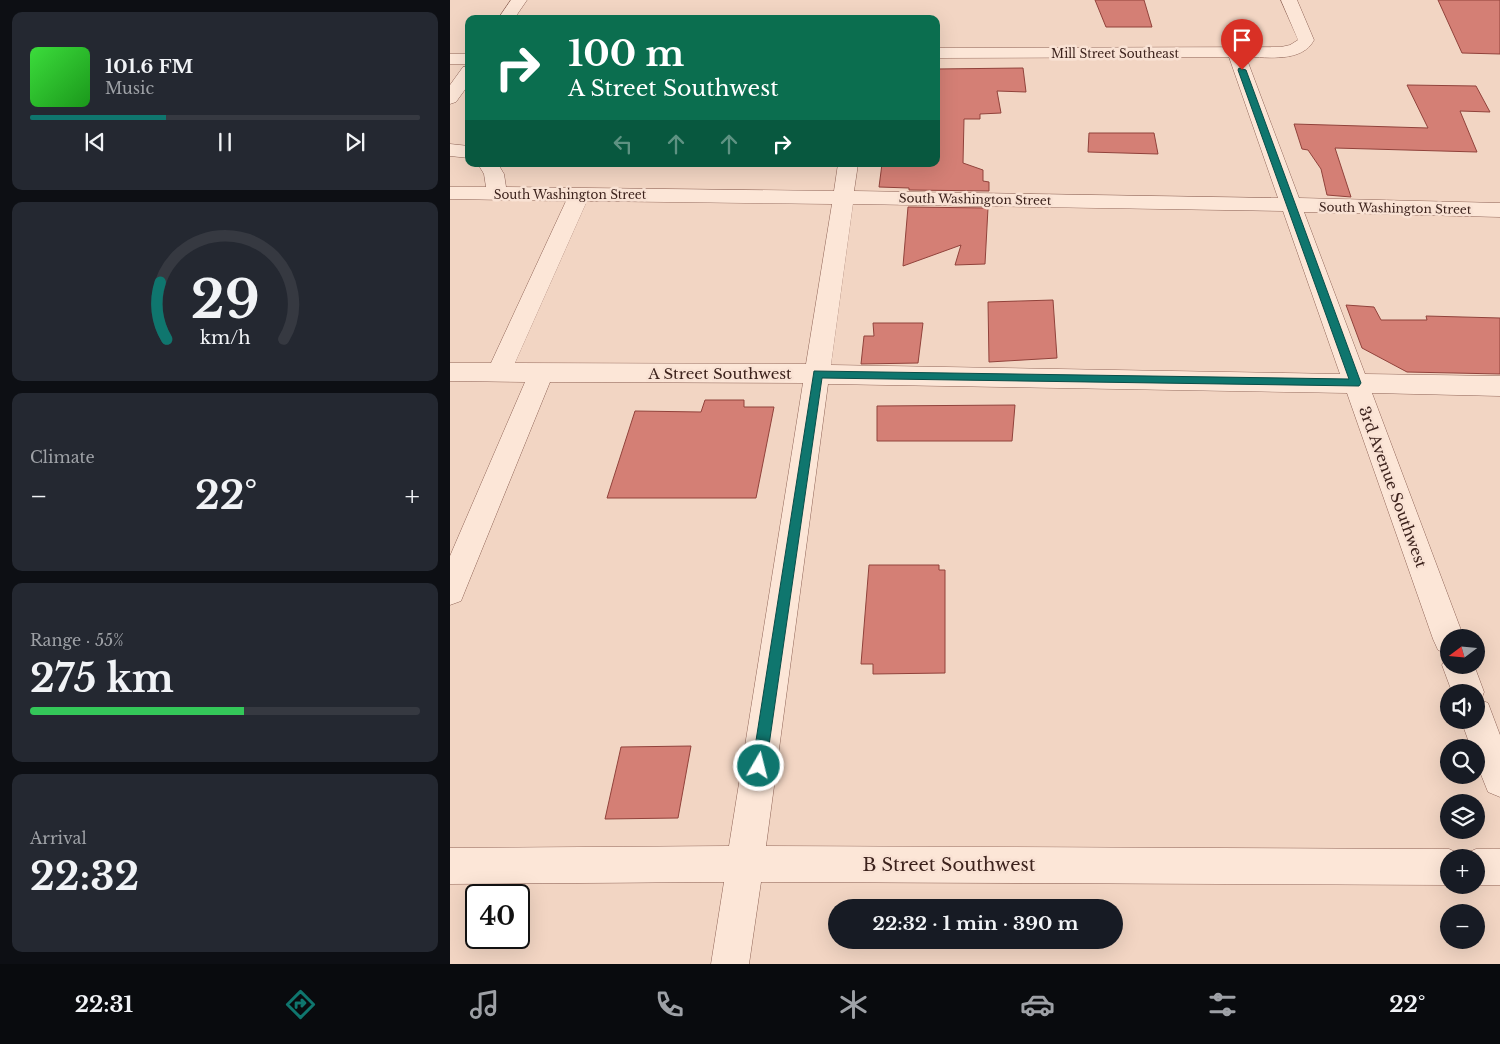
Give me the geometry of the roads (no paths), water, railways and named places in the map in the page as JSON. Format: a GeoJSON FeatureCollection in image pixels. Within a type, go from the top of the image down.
{"type":"FeatureCollection","features":[{"type":"Feature","properties":{"kind":"street"},"geometry":{"type":"LineString","coordinates":[[509,15],[519,0]]}},
{"type":"Feature","properties":{"kind":"street","name":"Mill Street Southeast"},"geometry":{"type":"LineString","coordinates":[[940,53],[1236,53],[1293,50],[1304,45],[1306,40],[1289,0]]}},
{"type":"Feature","properties":{"kind":"street","name":"3rd Avenue Southwest"},"geometry":{"type":"LineString","coordinates":[[1236,53],[1445,629]]}},
{"type":"Feature","properties":{"kind":"street"},"geometry":{"type":"LineString","coordinates":[[450,59],[465,59]]}},
{"type":"Feature","properties":{"kind":"street"},"geometry":{"type":"LineString","coordinates":[[450,98],[465,77]]}},
{"type":"Feature","properties":{"kind":"street"},"geometry":{"type":"LineString","coordinates":[[490,167],[494,174],[497,193]]}},
{"type":"Feature","properties":{"kind":"street"},"geometry":{"type":"LineString","coordinates":[[730,964],[848,167]]}},
{"type":"Feature","properties":{"kind":"street","name":"South Washington Street"},"geometry":{"type":"LineString","coordinates":[[450,193],[844,196],[1500,210]]}},
{"type":"Feature","properties":{"kind":"street"},"geometry":{"type":"LineString","coordinates":[[499,372],[580,194]]}},
{"type":"Feature","properties":{"kind":"street","name":"A Street Southwest"},"geometry":{"type":"LineString","coordinates":[[450,372],[817,374],[1500,386]]}},
{"type":"Feature","properties":{"kind":"street"},"geometry":{"type":"LineString","coordinates":[[450,591],[542,372]]}},
{"type":"Feature","properties":{"kind":"street"},"geometry":{"type":"LineString","coordinates":[[1481,729],[1500,780]]}},
{"type":"Feature","properties":{"kind":"street","name":"B Street Southwest"},"geometry":{"type":"LineString","coordinates":[[450,866],[745,864],[1440,867]]}},
{"type":"Feature","properties":{"kind":"street"},"geometry":{"type":"LineString","coordinates":[[1485,867],[1500,867]]}}]}
